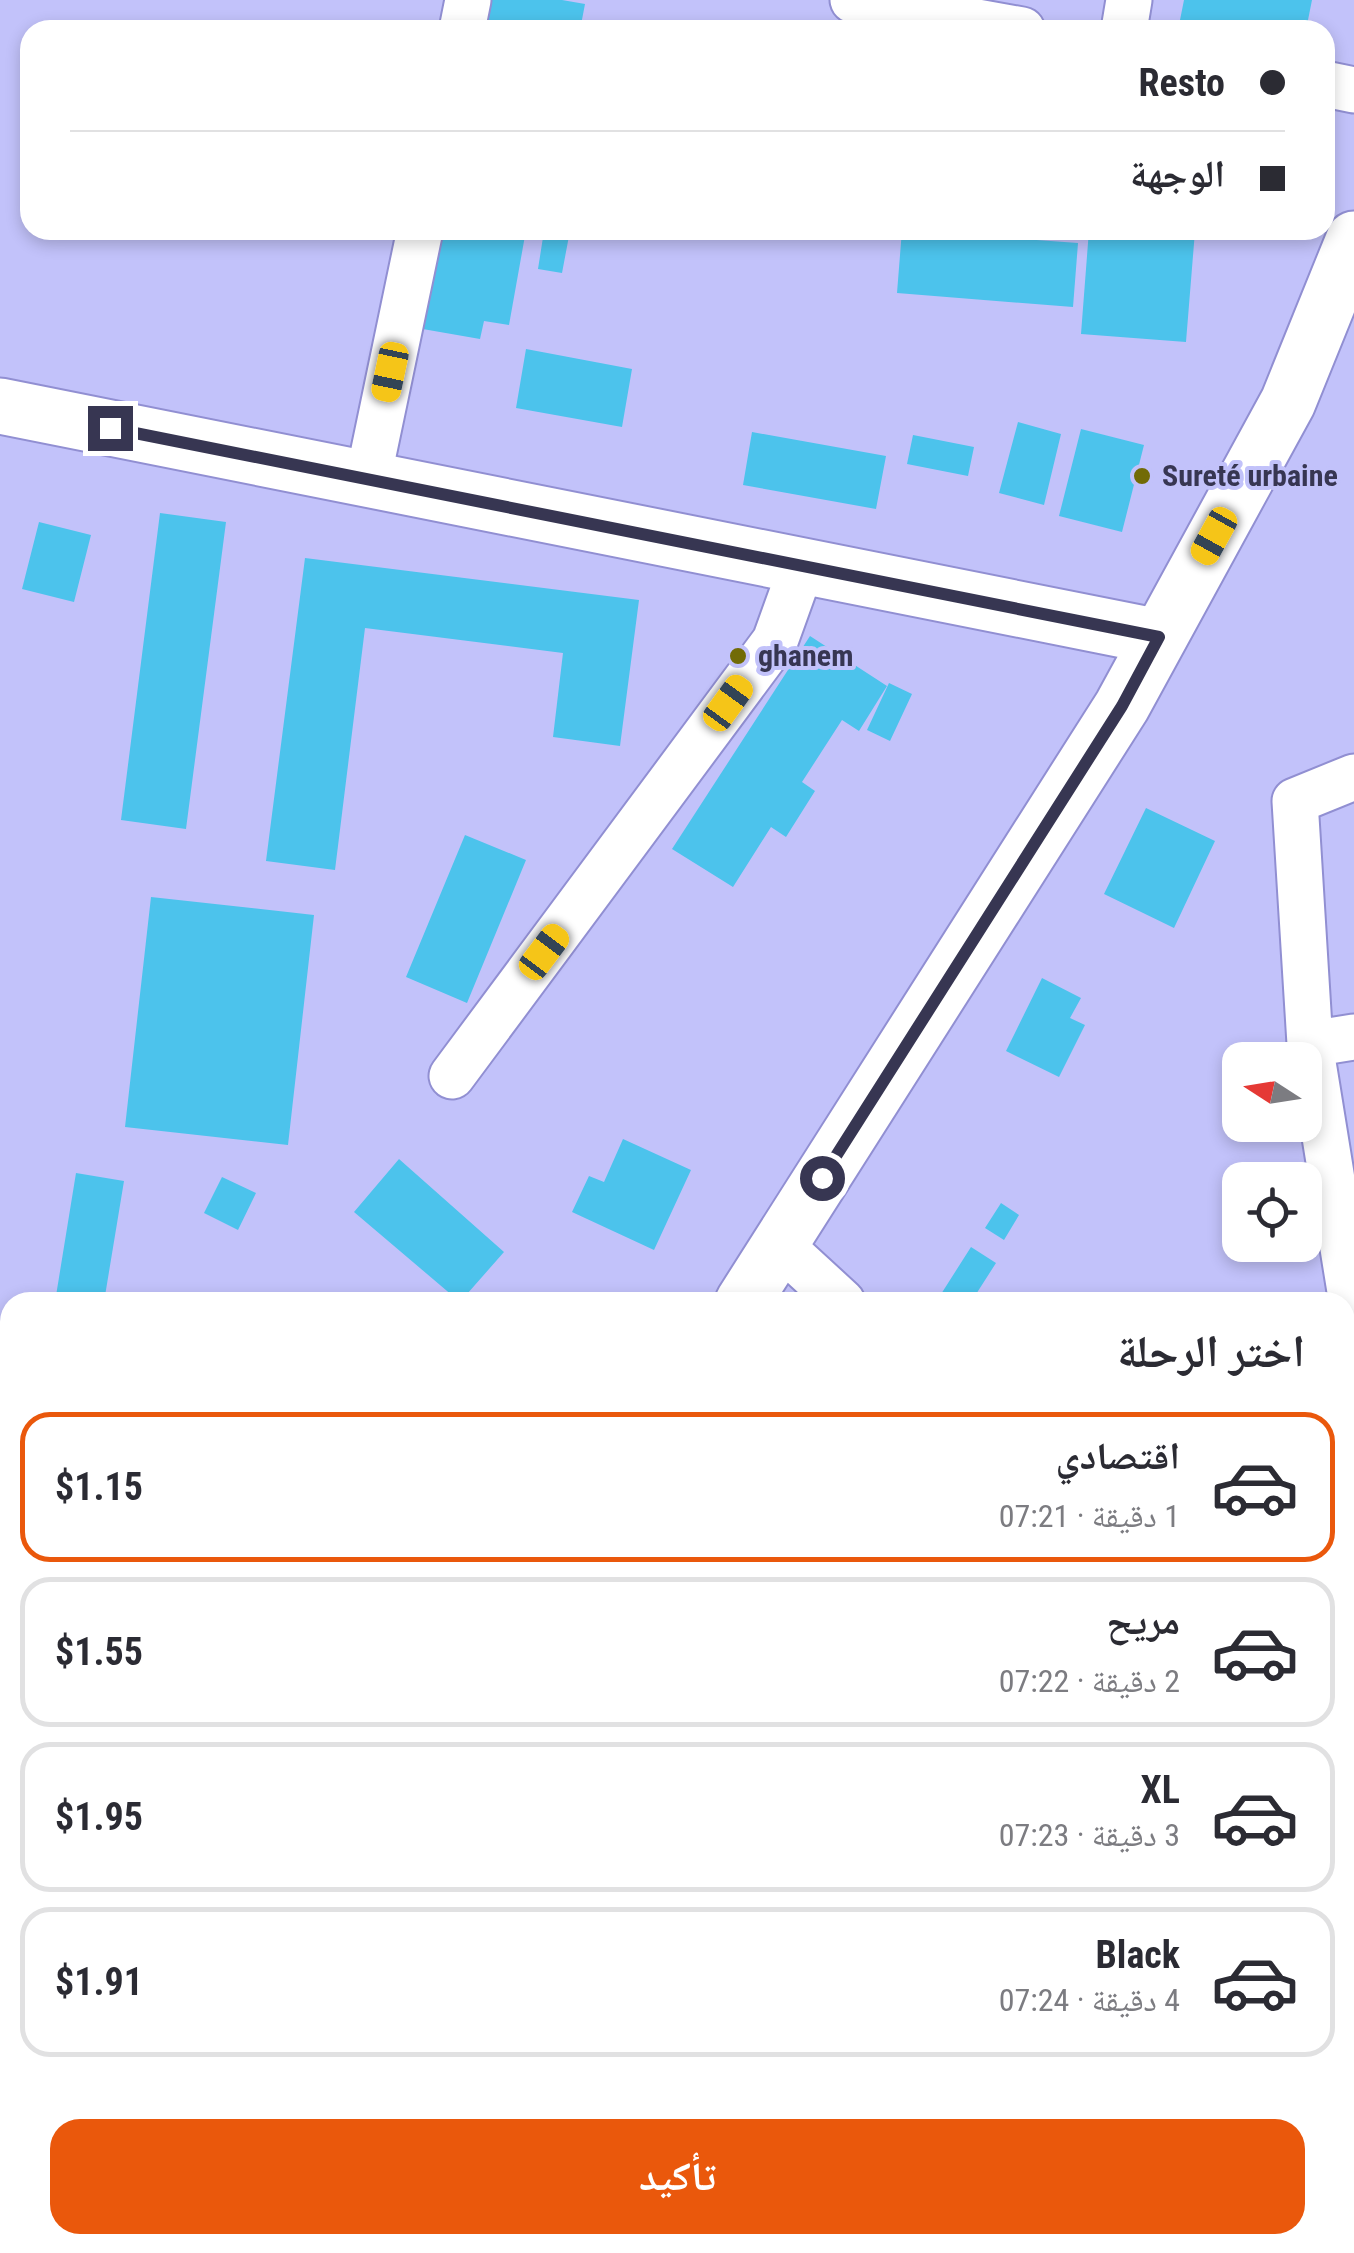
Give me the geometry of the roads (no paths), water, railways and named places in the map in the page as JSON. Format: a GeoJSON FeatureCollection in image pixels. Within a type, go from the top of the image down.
{"type":"FeatureCollection","features":[{"type":"Feature","properties":{"kind":"main road"},"geometry":{"type":"LineString","coordinates":[[749,1292],[1122,706],[1288,402],[1354,239]]}},
{"type":"Feature","properties":{"kind":"main road"},"geometry":{"type":"LineString","coordinates":[[0,406],[1159,637]]}},
{"type":"Feature","properties":{"kind":"street"},"geometry":{"type":"LineString","coordinates":[[853,0],[966,20]]}},
{"type":"Feature","properties":{"kind":"street"},"geometry":{"type":"LineString","coordinates":[[368,479],[418,240]]}},
{"type":"Feature","properties":{"kind":"street"},"geometry":{"type":"LineString","coordinates":[[452,1076],[775,641],[802,566]]}},
{"type":"Feature","properties":{"kind":"street"},"geometry":{"type":"LineString","coordinates":[[1310,1042],[1296,801],[1354,778]]}},
{"type":"Feature","properties":{"kind":"street"},"geometry":{"type":"LineString","coordinates":[[1321,1042],[1354,1036]]}},
{"type":"Feature","properties":{"kind":"street"},"geometry":{"type":"LineString","coordinates":[[1322,1118],[1350,1292]]}},
{"type":"Feature","properties":{"kind":"street"},"geometry":{"type":"LineString","coordinates":[[780,1245],[831,1292]]}},
{"type":"Feature","properties":{"kind":"place","name":"Sureté urbaine"},"geometry":{"type":"Point","coordinates":[1142,476]}},
{"type":"Feature","properties":{"kind":"place","name":"ghanem"},"geometry":{"type":"Point","coordinates":[738,656]}}]}
